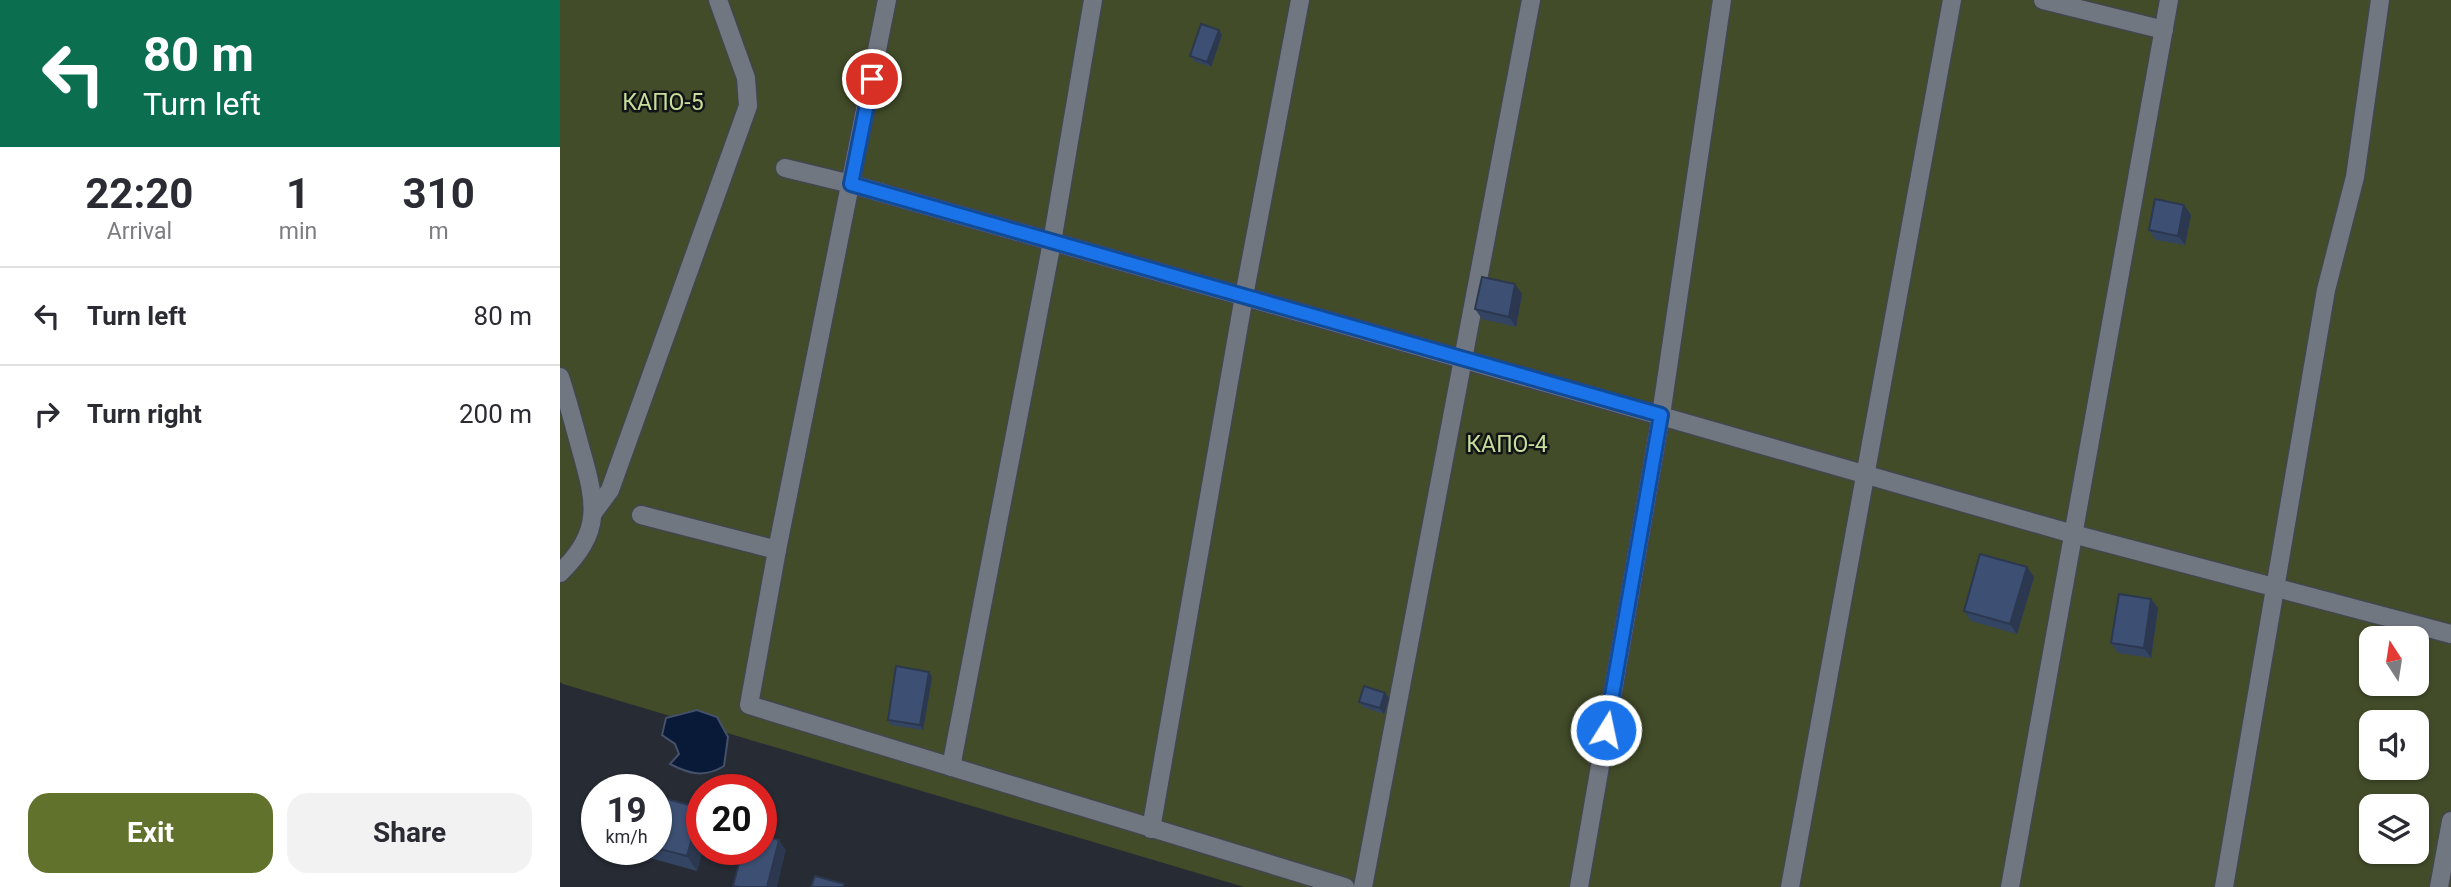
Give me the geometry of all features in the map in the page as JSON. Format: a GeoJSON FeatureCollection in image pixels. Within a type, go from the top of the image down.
{"type":"FeatureCollection","features":[{"type":"Feature","properties":{"kind":"lane"},"geometry":{"type":"LineString","coordinates":[[593,513],[610,489],[748,106],[746,78],[719,0]]}},
{"type":"Feature","properties":{"kind":"lane"},"geometry":{"type":"LineString","coordinates":[[887,0],[777,550],[749,705],[1345,887]]}},
{"type":"Feature","properties":{"kind":"lane"},"geometry":{"type":"LineString","coordinates":[[951,767],[1052,242],[1093,0]]}},
{"type":"Feature","properties":{"kind":"lane"},"geometry":{"type":"LineString","coordinates":[[1151,829],[1244,296],[1300,0]]}},
{"type":"Feature","properties":{"kind":"lane"},"geometry":{"type":"LineString","coordinates":[[1363,887],[1531,0]]}},
{"type":"Feature","properties":{"kind":"lane"},"geometry":{"type":"LineString","coordinates":[[1579,887],[1661,415],[1723,0]]}},
{"type":"Feature","properties":{"kind":"lane"},"geometry":{"type":"LineString","coordinates":[[1790,887],[1952,0]]}},
{"type":"Feature","properties":{"kind":"lane"},"geometry":{"type":"LineString","coordinates":[[2043,0],[2164,30]]}},
{"type":"Feature","properties":{"kind":"lane"},"geometry":{"type":"LineString","coordinates":[[2010,887],[2169,0]]}},
{"type":"Feature","properties":{"kind":"lane"},"geometry":{"type":"LineString","coordinates":[[2224,887],[2326,290],[2355,177],[2380,0]]}},
{"type":"Feature","properties":{"kind":"lane"},"geometry":{"type":"LineString","coordinates":[[785,167],[2073,534],[2451,634]]}},
{"type":"Feature","properties":{"kind":"lane"},"geometry":{"type":"LineString","coordinates":[[560,377],[593,491],[593,513],[587,537],[575,559],[560,573]]}},
{"type":"Feature","properties":{"kind":"lane"},"geometry":{"type":"LineString","coordinates":[[641,515],[777,550]]}},
{"type":"Feature","properties":{"kind":"lane"},"geometry":{"type":"LineString","coordinates":[[2439,887],[2451,821]]}},
{"type":"Feature","properties":{"kind":"green space","name":"КАПО-4"},"geometry":{"type":"Polygon","coordinates":[[[560,0],[2451,0],[2451,887],[1244,887],[560,682],[560,0]]]}},
{"type":"Feature","properties":{"kind":"water"},"geometry":{"type":"Polygon","coordinates":[[[697,710],[717,717],[728,737],[724,766],[704,773],[690,772],[670,764],[679,754],[675,744],[662,735],[666,718],[697,710]]]}},
{"type":"Feature","properties":{"kind":"building"},"geometry":{"type":"Polygon","coordinates":[[[1201,24],[1219,30],[1207,62],[1190,56],[1201,24]]]}},
{"type":"Feature","properties":{"kind":"building"},"geometry":{"type":"Polygon","coordinates":[[[2155,199],[2184,205],[2178,236],[2149,230],[2155,199]]]}},
{"type":"Feature","properties":{"kind":"building"},"geometry":{"type":"Polygon","coordinates":[[[1482,277],[1515,284],[1509,317],[1475,309],[1482,277]]]}},
{"type":"Feature","properties":{"kind":"building"},"geometry":{"type":"Polygon","coordinates":[[[1980,554],[2027,567],[2010,624],[1964,611],[1980,554]]]}},
{"type":"Feature","properties":{"kind":"building"},"geometry":{"type":"Polygon","coordinates":[[[2119,594],[2151,599],[2144,648],[2111,643],[2119,594]]]}},
{"type":"Feature","properties":{"kind":"building"},"geometry":{"type":"Polygon","coordinates":[[[896,666],[929,672],[920,725],[888,720],[896,666]]]}},
{"type":"Feature","properties":{"kind":"building"},"geometry":{"type":"Polygon","coordinates":[[[1364,686],[1385,693],[1380,708],[1359,702],[1364,686]]]}},
{"type":"Feature","properties":{"kind":"building"},"geometry":{"type":"Polygon","coordinates":[[[672,800],[686,804],[686,856],[672,852],[672,800]]]}},
{"type":"Feature","properties":{"kind":"building"},"geometry":{"type":"Polygon","coordinates":[[[739,865],[773,865],[767,887],[733,886],[739,865]]]}},
{"type":"Feature","properties":{"kind":"building"},"geometry":{"type":"Polygon","coordinates":[[[815,876],[844,884],[843,887],[811,887],[815,876]]]}},
{"type":"Feature","properties":{"kind":"route"},"geometry":{"type":"LineString","coordinates":[[872,79],[851,184],[1661,415],[1606,730]]}},
{"type":"Feature","properties":{"kind":"park label","name":"КАПО-5"},"geometry":{"type":"Point","coordinates":[663,102]}}]}
